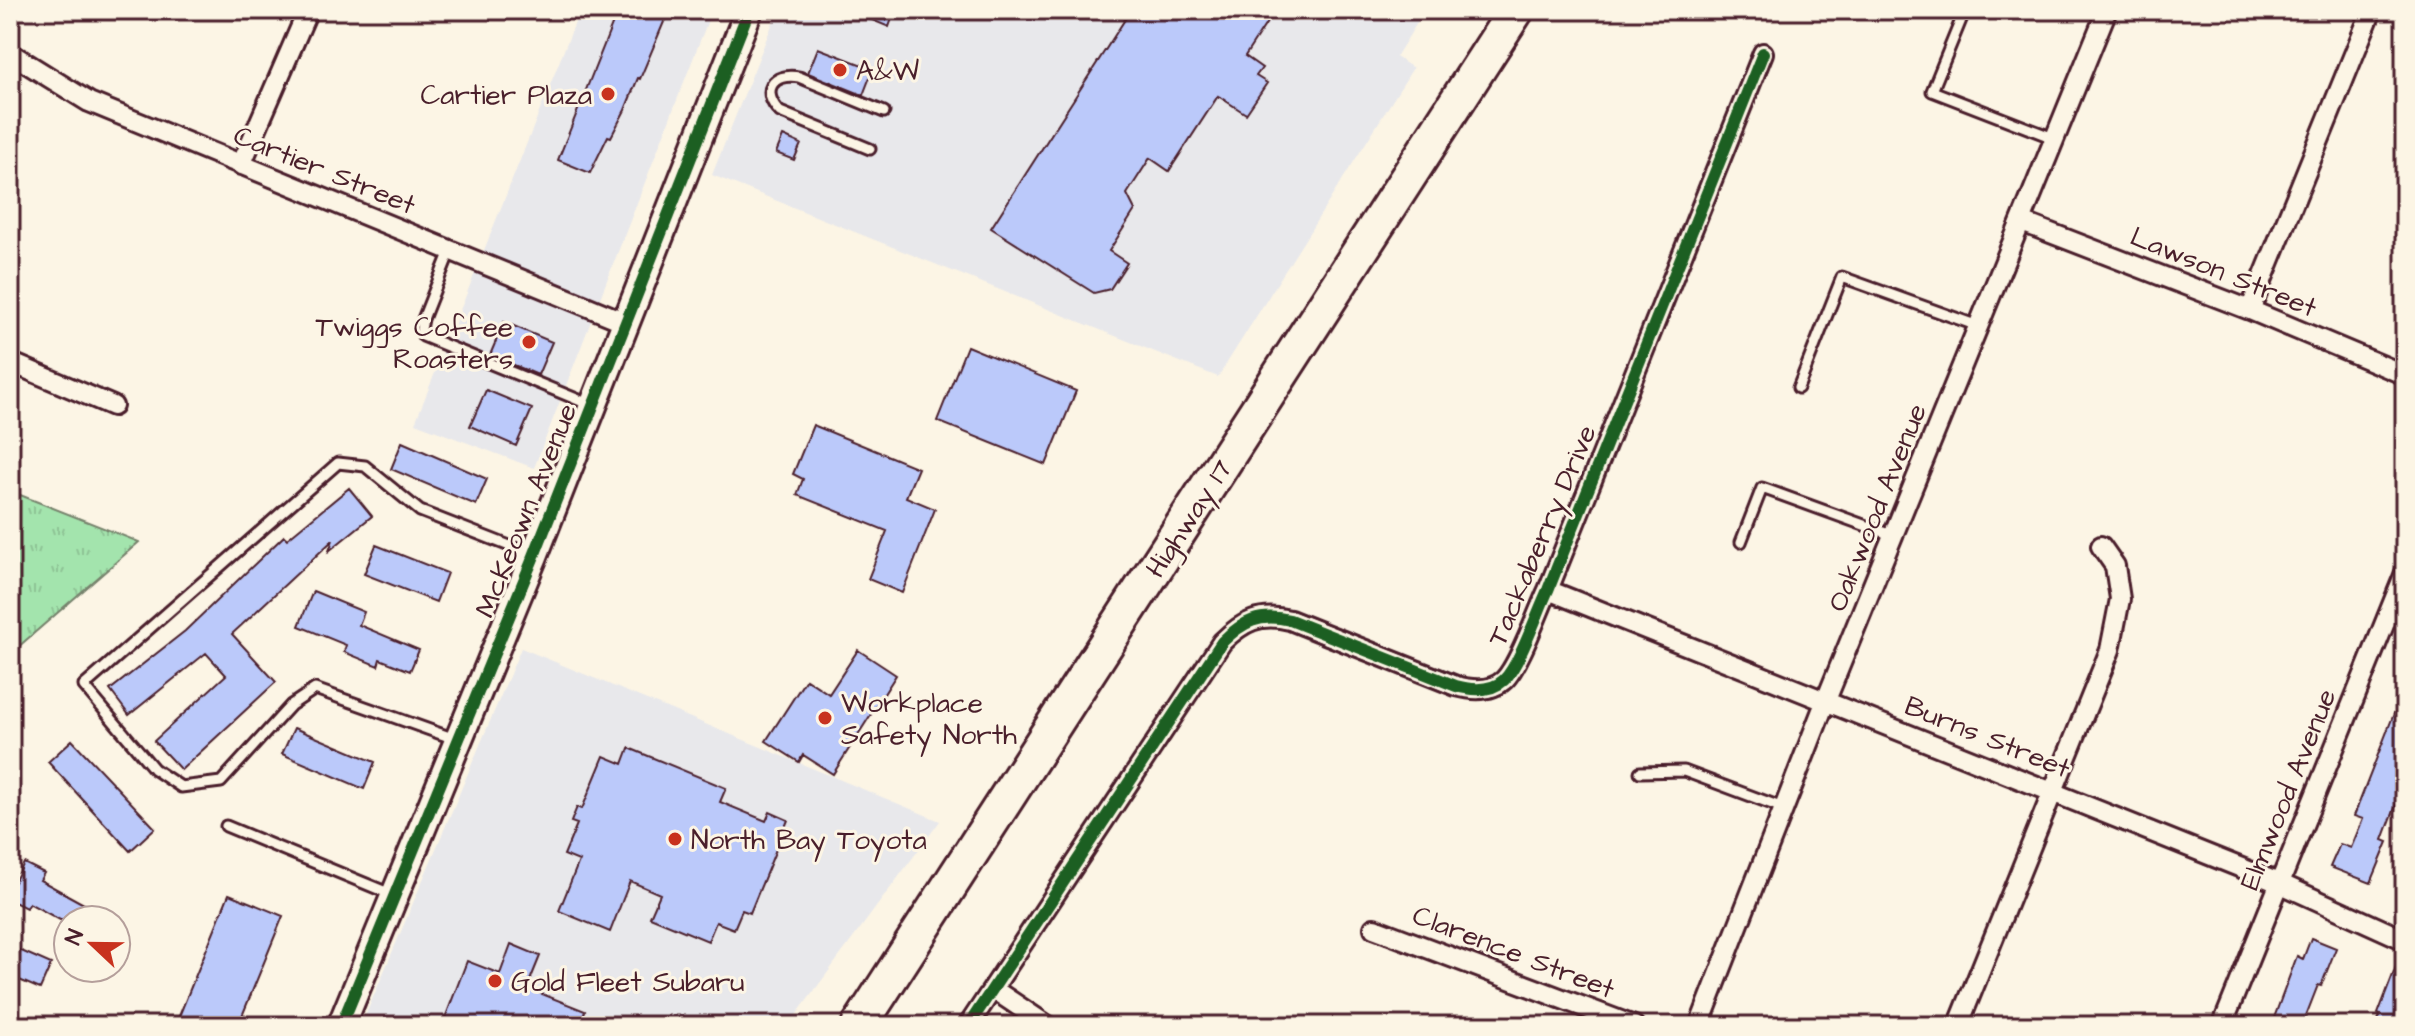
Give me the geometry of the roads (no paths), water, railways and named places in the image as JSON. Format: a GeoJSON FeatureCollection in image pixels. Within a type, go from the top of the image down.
{"type":"FeatureCollection","features":[{"type":"Feature","properties":{"kind":"highway","name":"Highway 17"},"geometry":{"type":"LineString","coordinates":[[859,1026],[1516,10]]}},
{"type":"Feature","properties":{"kind":"street"},"geometry":{"type":"LineString","coordinates":[[241,165],[308,10]]}},
{"type":"Feature","properties":{"kind":"street","name":"McKeown Avenue"},"geometry":{"type":"LineString","coordinates":[[341,1026],[534,556],[749,10]]}},
{"type":"Feature","properties":{"kind":"street","name":"Oakwood Avenue"},"geometry":{"type":"LineString","coordinates":[[1699,1026],[1826,700],[2107,10]]}},
{"type":"Feature","properties":{"kind":"street"},"geometry":{"type":"LineString","coordinates":[[2250,310],[2372,10]]}},
{"type":"Feature","properties":{"kind":"street","name":"Cartier Street"},"geometry":{"type":"LineString","coordinates":[[10,53],[89,102],[625,322]]}},
{"type":"Feature","properties":{"kind":"street","name":"Tackaberry Drive"},"geometry":{"type":"LineString","coordinates":[[968,1026],[1222,642],[1245,623],[1257,617],[1274,616],[1290,620],[1472,690],[1489,688],[1503,680],[1514,665],[1548,590],[1763,53]]}},
{"type":"Feature","properties":{"kind":"street","name":"Lawson Street"},"geometry":{"type":"LineString","coordinates":[[2022,222],[2250,310],[2405,375]]}},
{"type":"Feature","properties":{"kind":"street"},"geometry":{"type":"LineString","coordinates":[[10,362],[113,406]]}},
{"type":"Feature","properties":{"kind":"street"},"geometry":{"type":"LineString","coordinates":[[1958,1026],[2110,650],[2120,599],[2115,566],[2101,546]]}},
{"type":"Feature","properties":{"kind":"street","name":"Elmwood Avenue"},"geometry":{"type":"LineString","coordinates":[[2222,1026],[2405,573]]}},
{"type":"Feature","properties":{"kind":"street","name":"Burns Street"},"geometry":{"type":"LineString","coordinates":[[1548,590],[2279,883],[2405,940]]}},
{"type":"Feature","properties":{"kind":"street","name":"Clarence Street"},"geometry":{"type":"LineString","coordinates":[[1374,928],[1634,1026]]}},
{"type":"Feature","properties":{"kind":"street"},"geometry":{"type":"LineString","coordinates":[[993,989],[1048,1026]]}},
{"type":"Feature","properties":{"kind":"lane"},"geometry":{"type":"LineString","coordinates":[[1965,10],[1932,91],[2056,139]]}},
{"type":"Feature","properties":{"kind":"lane"},"geometry":{"type":"LineString","coordinates":[[870,149],[780,112],[769,94],[772,85],[779,77],[799,77],[884,112]]}},
{"type":"Feature","properties":{"kind":"lane"},"geometry":{"type":"LineString","coordinates":[[450,251],[423,319],[423,336],[593,405]]}},
{"type":"Feature","properties":{"kind":"lane"},"geometry":{"type":"LineString","coordinates":[[1798,388],[1842,277],[1980,326]]}},
{"type":"Feature","properties":{"kind":"lane"},"geometry":{"type":"LineString","coordinates":[[458,741],[315,689],[291,705],[221,782],[181,787],[154,769],[84,686],[338,463],[365,466],[420,511],[534,556]]}},
{"type":"Feature","properties":{"kind":"lane"},"geometry":{"type":"LineString","coordinates":[[1741,542],[1762,488],[1894,536]]}},
{"type":"Feature","properties":{"kind":"lane"},"geometry":{"type":"LineString","coordinates":[[1640,772],[1684,771],[1783,808]]}},
{"type":"Feature","properties":{"kind":"lane"},"geometry":{"type":"LineString","coordinates":[[226,826],[393,895]]}},
{"type":"Feature","properties":{"kind":"place","name":"A&W"},"geometry":{"type":"Point","coordinates":[840,70]}},
{"type":"Feature","properties":{"kind":"place","name":"Cartier Plaza"},"geometry":{"type":"Point","coordinates":[608,94]}},
{"type":"Feature","properties":{"kind":"place","name":"Twiggs Coffee Roasters"},"geometry":{"type":"Point","coordinates":[529,342]}},
{"type":"Feature","properties":{"kind":"place","name":"Workplace Safety North"},"geometry":{"type":"Point","coordinates":[825,718]}},
{"type":"Feature","properties":{"kind":"place","name":"North Bay Toyota"},"geometry":{"type":"Point","coordinates":[675,839]}},
{"type":"Feature","properties":{"kind":"place","name":"Gold Fleet Subaru"},"geometry":{"type":"Point","coordinates":[495,981]}}]}
